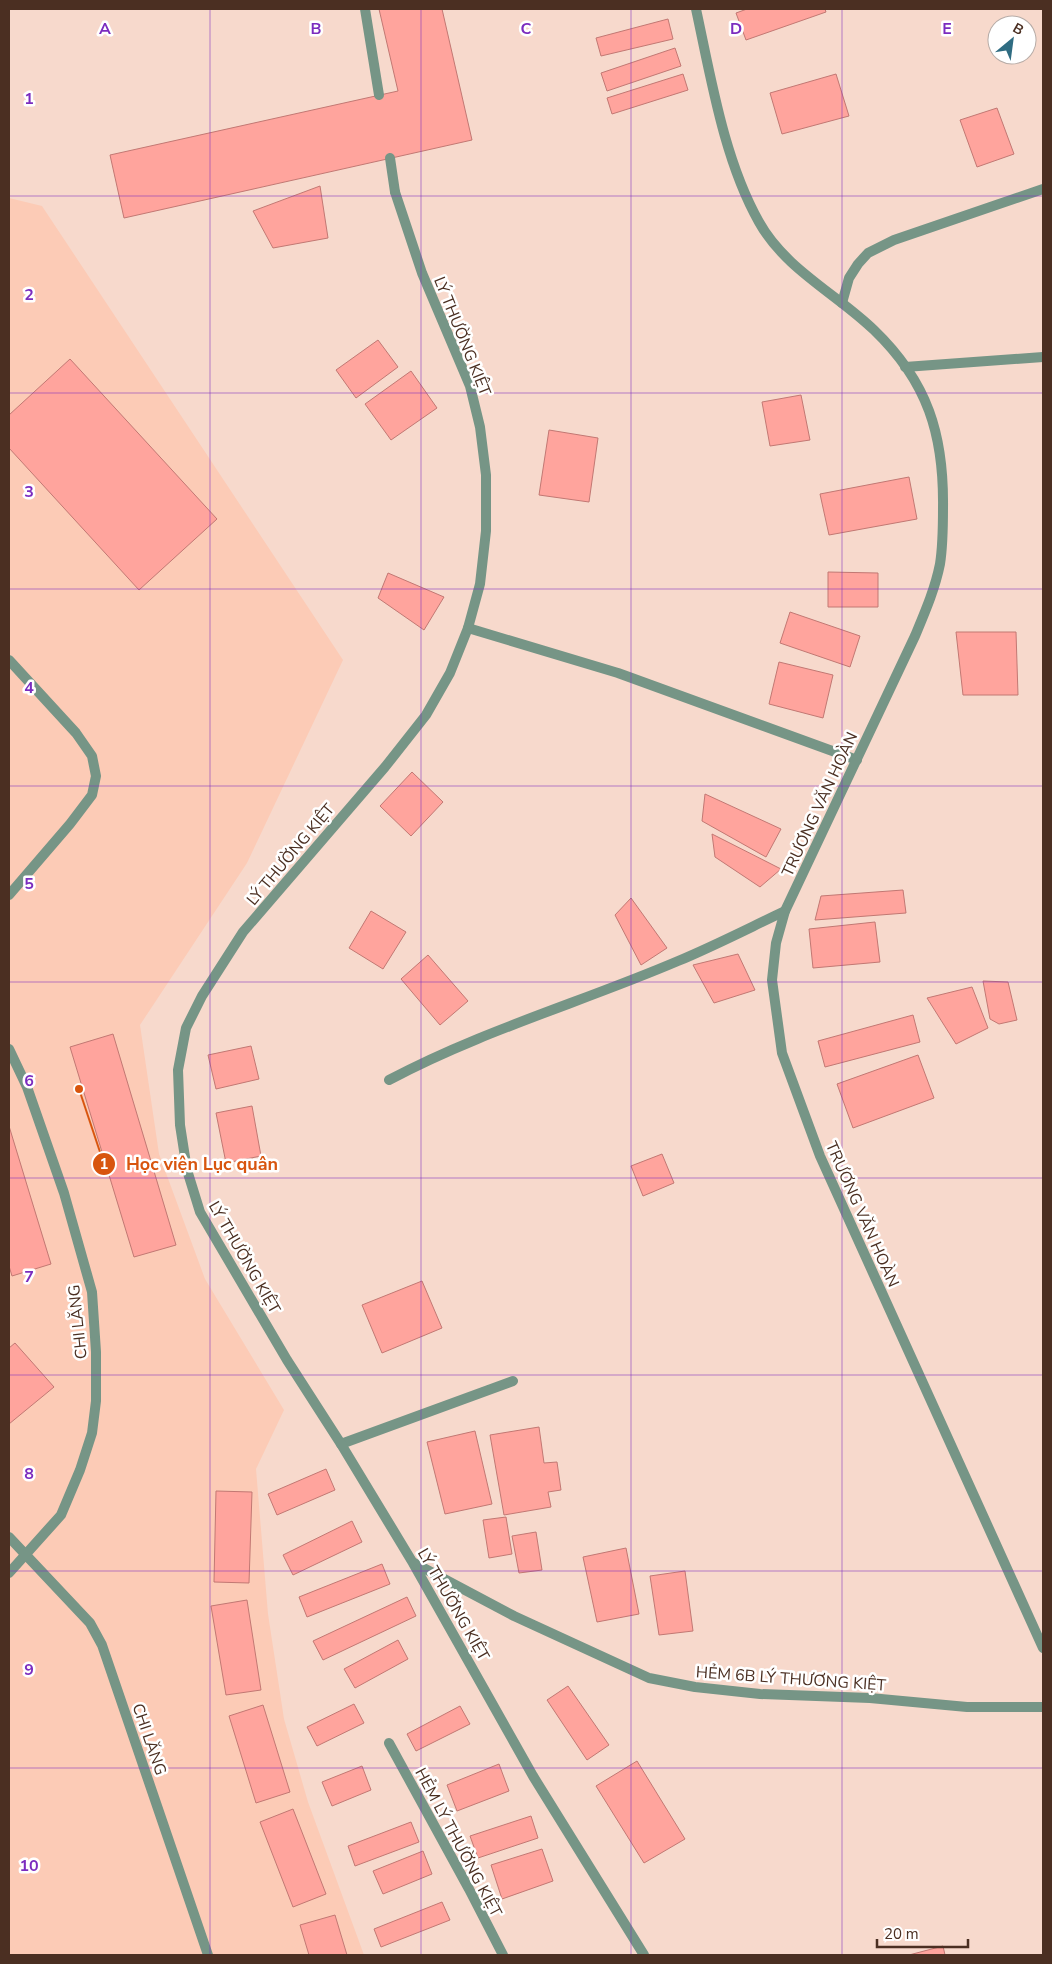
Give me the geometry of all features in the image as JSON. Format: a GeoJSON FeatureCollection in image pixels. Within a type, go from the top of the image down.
{"type":"FeatureCollection","features":[{"type":"Feature","properties":{"kind":"street"},"geometry":{"type":"LineString","coordinates":[[365,9],[379,94]]}},
{"type":"Feature","properties":{"kind":"street","name":"TRƯƠNG VĂN HOÀN"},"geometry":{"type":"LineString","coordinates":[[696,9],[722,126],[742,184],[759,223],[778,248],[801,271],[875,331],[905,367],[924,398],[936,428],[944,474],[943,534],[940,564],[931,596],[915,636],[785,911],[776,942],[772,980],[782,1053],[820,1156],[1043,1648]]}},
{"type":"Feature","properties":{"kind":"street","name":"LÝ THƯỜNG KIỆT"},"geometry":{"type":"LineString","coordinates":[[390,158],[395,192],[422,273],[470,386],[480,427],[486,475],[486,531],[480,584],[468,628],[450,673],[426,715],[385,766],[243,932],[202,996],[186,1028],[178,1070],[180,1125],[187,1170],[200,1212],[287,1360],[341,1444],[413,1563],[533,1776],[644,1955]]}},
{"type":"Feature","properties":{"kind":"street"},"geometry":{"type":"LineString","coordinates":[[842,303],[848,278],[868,253],[894,240],[1043,190]]}},
{"type":"Feature","properties":{"kind":"street"},"geometry":{"type":"LineString","coordinates":[[905,367],[1043,357]]}},
{"type":"Feature","properties":{"kind":"street"},"geometry":{"type":"LineString","coordinates":[[468,628],[618,673],[857,760]]}},
{"type":"Feature","properties":{"kind":"street"},"geometry":{"type":"LineString","coordinates":[[9,660],[76,733],[92,756],[96,776],[92,795],[70,824],[9,895]]}},
{"type":"Feature","properties":{"kind":"street"},"geometry":{"type":"LineString","coordinates":[[389,1080],[410,1068],[516,1024],[678,961],[785,911]]}},
{"type":"Feature","properties":{"kind":"street","name":"CHI LĂNG"},"geometry":{"type":"LineString","coordinates":[[9,1049],[27,1087],[64,1193],[92,1292],[96,1352],[96,1401],[92,1433],[80,1470],[61,1515],[25,1555]]}},
{"type":"Feature","properties":{"kind":"street"},"geometry":{"type":"LineString","coordinates":[[341,1444],[512,1381]]}},
{"type":"Feature","properties":{"kind":"street","name":"CHI LĂNG"},"geometry":{"type":"LineString","coordinates":[[9,1537],[90,1623],[102,1645],[194,1919],[208,1955]]}},
{"type":"Feature","properties":{"kind":"street"},"geometry":{"type":"LineString","coordinates":[[9,1573],[25,1555]]}},
{"type":"Feature","properties":{"kind":"street","name":"HẺM 6B LÝ THƯƠNG KIỆT"},"geometry":{"type":"LineString","coordinates":[[413,1563],[514,1616],[649,1678],[695,1688],[760,1694],[870,1698],[967,1707],[1043,1707]]}},
{"type":"Feature","properties":{"kind":"street","name":"HẺM LÝ THƯỜNG KIỆT"},"geometry":{"type":"LineString","coordinates":[[388,1744],[469,1889],[503,1955]]}},
{"type":"Feature","properties":{"kind":"shaded area"},"geometry":{"type":"Polygon","coordinates":[[[9,198],[42,206],[343,660],[247,863],[140,1025],[159,1154],[205,1279],[284,1410],[256,1469],[268,1614],[284,1719],[308,1802],[364,1955],[9,1955],[9,198]]]}},
{"type":"Feature","properties":{"kind":"building"},"geometry":{"type":"Polygon","coordinates":[[[379,9],[442,9],[472,140],[124,218],[110,155],[398,91],[379,9]]]}},
{"type":"Feature","properties":{"kind":"building"},"geometry":{"type":"Polygon","coordinates":[[[747,9],[825,9],[826,12],[746,40],[736,13],[747,9]]]}},
{"type":"Feature","properties":{"kind":"building"},"geometry":{"type":"Polygon","coordinates":[[[668,19],[673,39],[601,56],[596,38],[668,19]]]}},
{"type":"Feature","properties":{"kind":"building"},"geometry":{"type":"Polygon","coordinates":[[[675,48],[681,66],[607,91],[601,73],[675,48]]]}},
{"type":"Feature","properties":{"kind":"building"},"geometry":{"type":"Polygon","coordinates":[[[683,74],[688,90],[612,114],[607,98],[683,74]]]}},
{"type":"Feature","properties":{"kind":"building"},"geometry":{"type":"Polygon","coordinates":[[[836,74],[849,116],[782,134],[770,93],[836,74]]]}},
{"type":"Feature","properties":{"kind":"building"},"geometry":{"type":"Polygon","coordinates":[[[997,108],[1014,154],[977,167],[960,120],[997,108]]]}},
{"type":"Feature","properties":{"kind":"building"},"geometry":{"type":"Polygon","coordinates":[[[320,186],[328,238],[273,248],[253,211],[320,186]]]}},
{"type":"Feature","properties":{"kind":"building"},"geometry":{"type":"Polygon","coordinates":[[[378,340],[398,367],[356,398],[336,370],[378,340]]]}},
{"type":"Feature","properties":{"kind":"building"},"geometry":{"type":"Polygon","coordinates":[[[70,359],[217,519],[139,590],[9,448],[9,415],[70,359]]]}},
{"type":"Feature","properties":{"kind":"building"},"geometry":{"type":"Polygon","coordinates":[[[411,371],[437,408],[391,440],[365,404],[411,371]]]}},
{"type":"Feature","properties":{"kind":"building"},"geometry":{"type":"Polygon","coordinates":[[[801,395],[810,440],[770,446],[762,402],[801,395]]]}},
{"type":"Feature","properties":{"kind":"building"},"geometry":{"type":"Polygon","coordinates":[[[549,430],[598,438],[589,502],[539,495],[549,430]]]}},
{"type":"Feature","properties":{"kind":"building"},"geometry":{"type":"Polygon","coordinates":[[[909,477],[917,519],[829,535],[820,494],[909,477]]]}},
{"type":"Feature","properties":{"kind":"building"},"geometry":{"type":"Polygon","coordinates":[[[828,572],[878,573],[878,607],[828,607],[828,572]]]}},
{"type":"Feature","properties":{"kind":"building"},"geometry":{"type":"Polygon","coordinates":[[[388,573],[444,597],[424,630],[378,598],[388,573]]]}},
{"type":"Feature","properties":{"kind":"building"},"geometry":{"type":"Polygon","coordinates":[[[790,612],[860,636],[850,667],[780,643],[790,612]]]}},
{"type":"Feature","properties":{"kind":"building"},"geometry":{"type":"Polygon","coordinates":[[[956,632],[1016,632],[1018,695],[963,695],[956,632]]]}},
{"type":"Feature","properties":{"kind":"building"},"geometry":{"type":"Polygon","coordinates":[[[779,662],[833,675],[823,718],[769,704],[779,662]]]}},
{"type":"Feature","properties":{"kind":"building"},"geometry":{"type":"Polygon","coordinates":[[[412,772],[443,802],[411,836],[380,806],[412,772]]]}},
{"type":"Feature","properties":{"kind":"building"},"geometry":{"type":"Polygon","coordinates":[[[705,794],[781,829],[766,857],[702,821],[705,794]]]}},
{"type":"Feature","properties":{"kind":"building"},"geometry":{"type":"Polygon","coordinates":[[[712,834],[781,869],[760,887],[715,857],[712,834]]]}},
{"type":"Feature","properties":{"kind":"building"},"geometry":{"type":"Polygon","coordinates":[[[903,890],[906,913],[815,920],[821,896],[903,890]]]}},
{"type":"Feature","properties":{"kind":"building"},"geometry":{"type":"Polygon","coordinates":[[[631,898],[667,948],[641,965],[615,915],[631,898]]]}},
{"type":"Feature","properties":{"kind":"building"},"geometry":{"type":"Polygon","coordinates":[[[371,911],[406,932],[383,969],[349,948],[371,911]]]}},
{"type":"Feature","properties":{"kind":"building"},"geometry":{"type":"Polygon","coordinates":[[[875,922],[880,962],[813,968],[809,929],[875,922]]]}},
{"type":"Feature","properties":{"kind":"building"},"geometry":{"type":"Polygon","coordinates":[[[738,954],[755,990],[714,1003],[693,965],[738,954]]]}},
{"type":"Feature","properties":{"kind":"building"},"geometry":{"type":"Polygon","coordinates":[[[428,955],[468,1001],[440,1025],[401,979],[428,955]]]}},
{"type":"Feature","properties":{"kind":"building"},"geometry":{"type":"Polygon","coordinates":[[[983,981],[1008,982],[1017,1020],[999,1024],[990,1019],[983,981]]]}},
{"type":"Feature","properties":{"kind":"building"},"geometry":{"type":"Polygon","coordinates":[[[972,987],[988,1028],[956,1044],[927,998],[972,987]]]}},
{"type":"Feature","properties":{"kind":"building"},"geometry":{"type":"Polygon","coordinates":[[[913,1015],[920,1042],[825,1067],[818,1041],[913,1015]]]}},
{"type":"Feature","properties":{"kind":"building"},"geometry":{"type":"Polygon","coordinates":[[[113,1034],[176,1245],[134,1257],[70,1047],[113,1034]]]}},
{"type":"Feature","properties":{"kind":"building"},"geometry":{"type":"Polygon","coordinates":[[[251,1046],[259,1079],[216,1089],[208,1055],[251,1046]]]}},
{"type":"Feature","properties":{"kind":"building"},"geometry":{"type":"Polygon","coordinates":[[[918,1055],[934,1098],[853,1128],[837,1084],[918,1055]]]}},
{"type":"Feature","properties":{"kind":"building"},"geometry":{"type":"Polygon","coordinates":[[[252,1106],[261,1156],[226,1163],[216,1113],[252,1106]]]}},
{"type":"Feature","properties":{"kind":"building"},"geometry":{"type":"Polygon","coordinates":[[[9,1126],[51,1264],[12,1276],[9,1266],[9,1126]]]}},
{"type":"Feature","properties":{"kind":"building"},"geometry":{"type":"Polygon","coordinates":[[[662,1154],[674,1183],[643,1196],[631,1166],[662,1154]]]}},
{"type":"Feature","properties":{"kind":"building"},"geometry":{"type":"Polygon","coordinates":[[[422,1281],[442,1328],[382,1353],[362,1305],[422,1281]]]}},
{"type":"Feature","properties":{"kind":"building"},"geometry":{"type":"Polygon","coordinates":[[[15,1343],[54,1387],[9,1424],[9,1348],[15,1343]]]}},
{"type":"Feature","properties":{"kind":"building"},"geometry":{"type":"Polygon","coordinates":[[[539,1427],[544,1463],[557,1462],[561,1490],[548,1492],[551,1507],[504,1515],[490,1435],[539,1427]]]}},
{"type":"Feature","properties":{"kind":"building"},"geometry":{"type":"Polygon","coordinates":[[[475,1431],[492,1504],[445,1514],[427,1442],[475,1431]]]}},
{"type":"Feature","properties":{"kind":"building"},"geometry":{"type":"Polygon","coordinates":[[[326,1469],[335,1490],[277,1515],[268,1494],[326,1469]]]}},
{"type":"Feature","properties":{"kind":"building"},"geometry":{"type":"Polygon","coordinates":[[[216,1491],[252,1492],[249,1583],[214,1582],[216,1491]]]}},
{"type":"Feature","properties":{"kind":"building"},"geometry":{"type":"Polygon","coordinates":[[[506,1517],[512,1554],[489,1558],[483,1520],[506,1517]]]}},
{"type":"Feature","properties":{"kind":"building"},"geometry":{"type":"Polygon","coordinates":[[[352,1521],[362,1542],[293,1575],[283,1555],[352,1521]]]}},
{"type":"Feature","properties":{"kind":"building"},"geometry":{"type":"Polygon","coordinates":[[[536,1532],[542,1570],[519,1573],[512,1536],[536,1532]]]}},
{"type":"Feature","properties":{"kind":"building"},"geometry":{"type":"Polygon","coordinates":[[[626,1548],[639,1614],[597,1622],[583,1557],[626,1548]]]}},
{"type":"Feature","properties":{"kind":"building"},"geometry":{"type":"Polygon","coordinates":[[[382,1564],[390,1584],[307,1617],[299,1597],[382,1564]]]}},
{"type":"Feature","properties":{"kind":"building"},"geometry":{"type":"Polygon","coordinates":[[[685,1571],[693,1631],[659,1635],[650,1576],[685,1571]]]}},
{"type":"Feature","properties":{"kind":"building"},"geometry":{"type":"Polygon","coordinates":[[[407,1597],[416,1616],[323,1660],[313,1641],[407,1597]]]}},
{"type":"Feature","properties":{"kind":"building"},"geometry":{"type":"Polygon","coordinates":[[[247,1600],[261,1690],[226,1695],[211,1606],[247,1600]]]}},
{"type":"Feature","properties":{"kind":"building"},"geometry":{"type":"Polygon","coordinates":[[[398,1640],[408,1659],[355,1688],[344,1669],[398,1640]]]}},
{"type":"Feature","properties":{"kind":"building"},"geometry":{"type":"Polygon","coordinates":[[[568,1686],[609,1745],[587,1760],[547,1700],[568,1686]]]}},
{"type":"Feature","properties":{"kind":"building"},"geometry":{"type":"Polygon","coordinates":[[[354,1704],[364,1723],[317,1746],[307,1727],[354,1704]]]}},
{"type":"Feature","properties":{"kind":"building"},"geometry":{"type":"Polygon","coordinates":[[[263,1705],[290,1792],[256,1803],[229,1716],[263,1705]]]}},
{"type":"Feature","properties":{"kind":"building"},"geometry":{"type":"Polygon","coordinates":[[[460,1706],[470,1724],[416,1751],[407,1734],[460,1706]]]}},
{"type":"Feature","properties":{"kind":"building"},"geometry":{"type":"Polygon","coordinates":[[[637,1761],[685,1839],[644,1863],[596,1786],[637,1761]]]}},
{"type":"Feature","properties":{"kind":"building"},"geometry":{"type":"Polygon","coordinates":[[[499,1764],[509,1791],[457,1811],[447,1785],[499,1764]]]}},
{"type":"Feature","properties":{"kind":"building"},"geometry":{"type":"Polygon","coordinates":[[[362,1766],[371,1790],[332,1806],[322,1782],[362,1766]]]}},
{"type":"Feature","properties":{"kind":"building"},"geometry":{"type":"Polygon","coordinates":[[[293,1809],[326,1894],[293,1907],[260,1822],[293,1809]]]}},
{"type":"Feature","properties":{"kind":"building"},"geometry":{"type":"Polygon","coordinates":[[[531,1816],[538,1838],[478,1858],[470,1836],[531,1816]]]}},
{"type":"Feature","properties":{"kind":"building"},"geometry":{"type":"Polygon","coordinates":[[[411,1822],[419,1842],[355,1866],[348,1846],[411,1822]]]}},
{"type":"Feature","properties":{"kind":"building"},"geometry":{"type":"Polygon","coordinates":[[[542,1849],[553,1881],[502,1899],[491,1865],[542,1849]]]}},
{"type":"Feature","properties":{"kind":"building"},"geometry":{"type":"Polygon","coordinates":[[[423,1851],[432,1874],[383,1894],[373,1871],[423,1851]]]}},
{"type":"Feature","properties":{"kind":"building"},"geometry":{"type":"Polygon","coordinates":[[[442,1902],[450,1920],[381,1947],[374,1929],[442,1902]]]}},
{"type":"Feature","properties":{"kind":"building"},"geometry":{"type":"Polygon","coordinates":[[[335,1915],[347,1955],[309,1955],[300,1925],[335,1915]]]}},
{"type":"Feature","properties":{"kind":"building"},"geometry":{"type":"Polygon","coordinates":[[[943,1946],[945,1955],[909,1955],[943,1946]]]}},
{"type":"Feature","properties":{"kind":"place","name":"Học viện Lục quân"},"geometry":{"type":"Point","coordinates":[79,1089]}}]}
